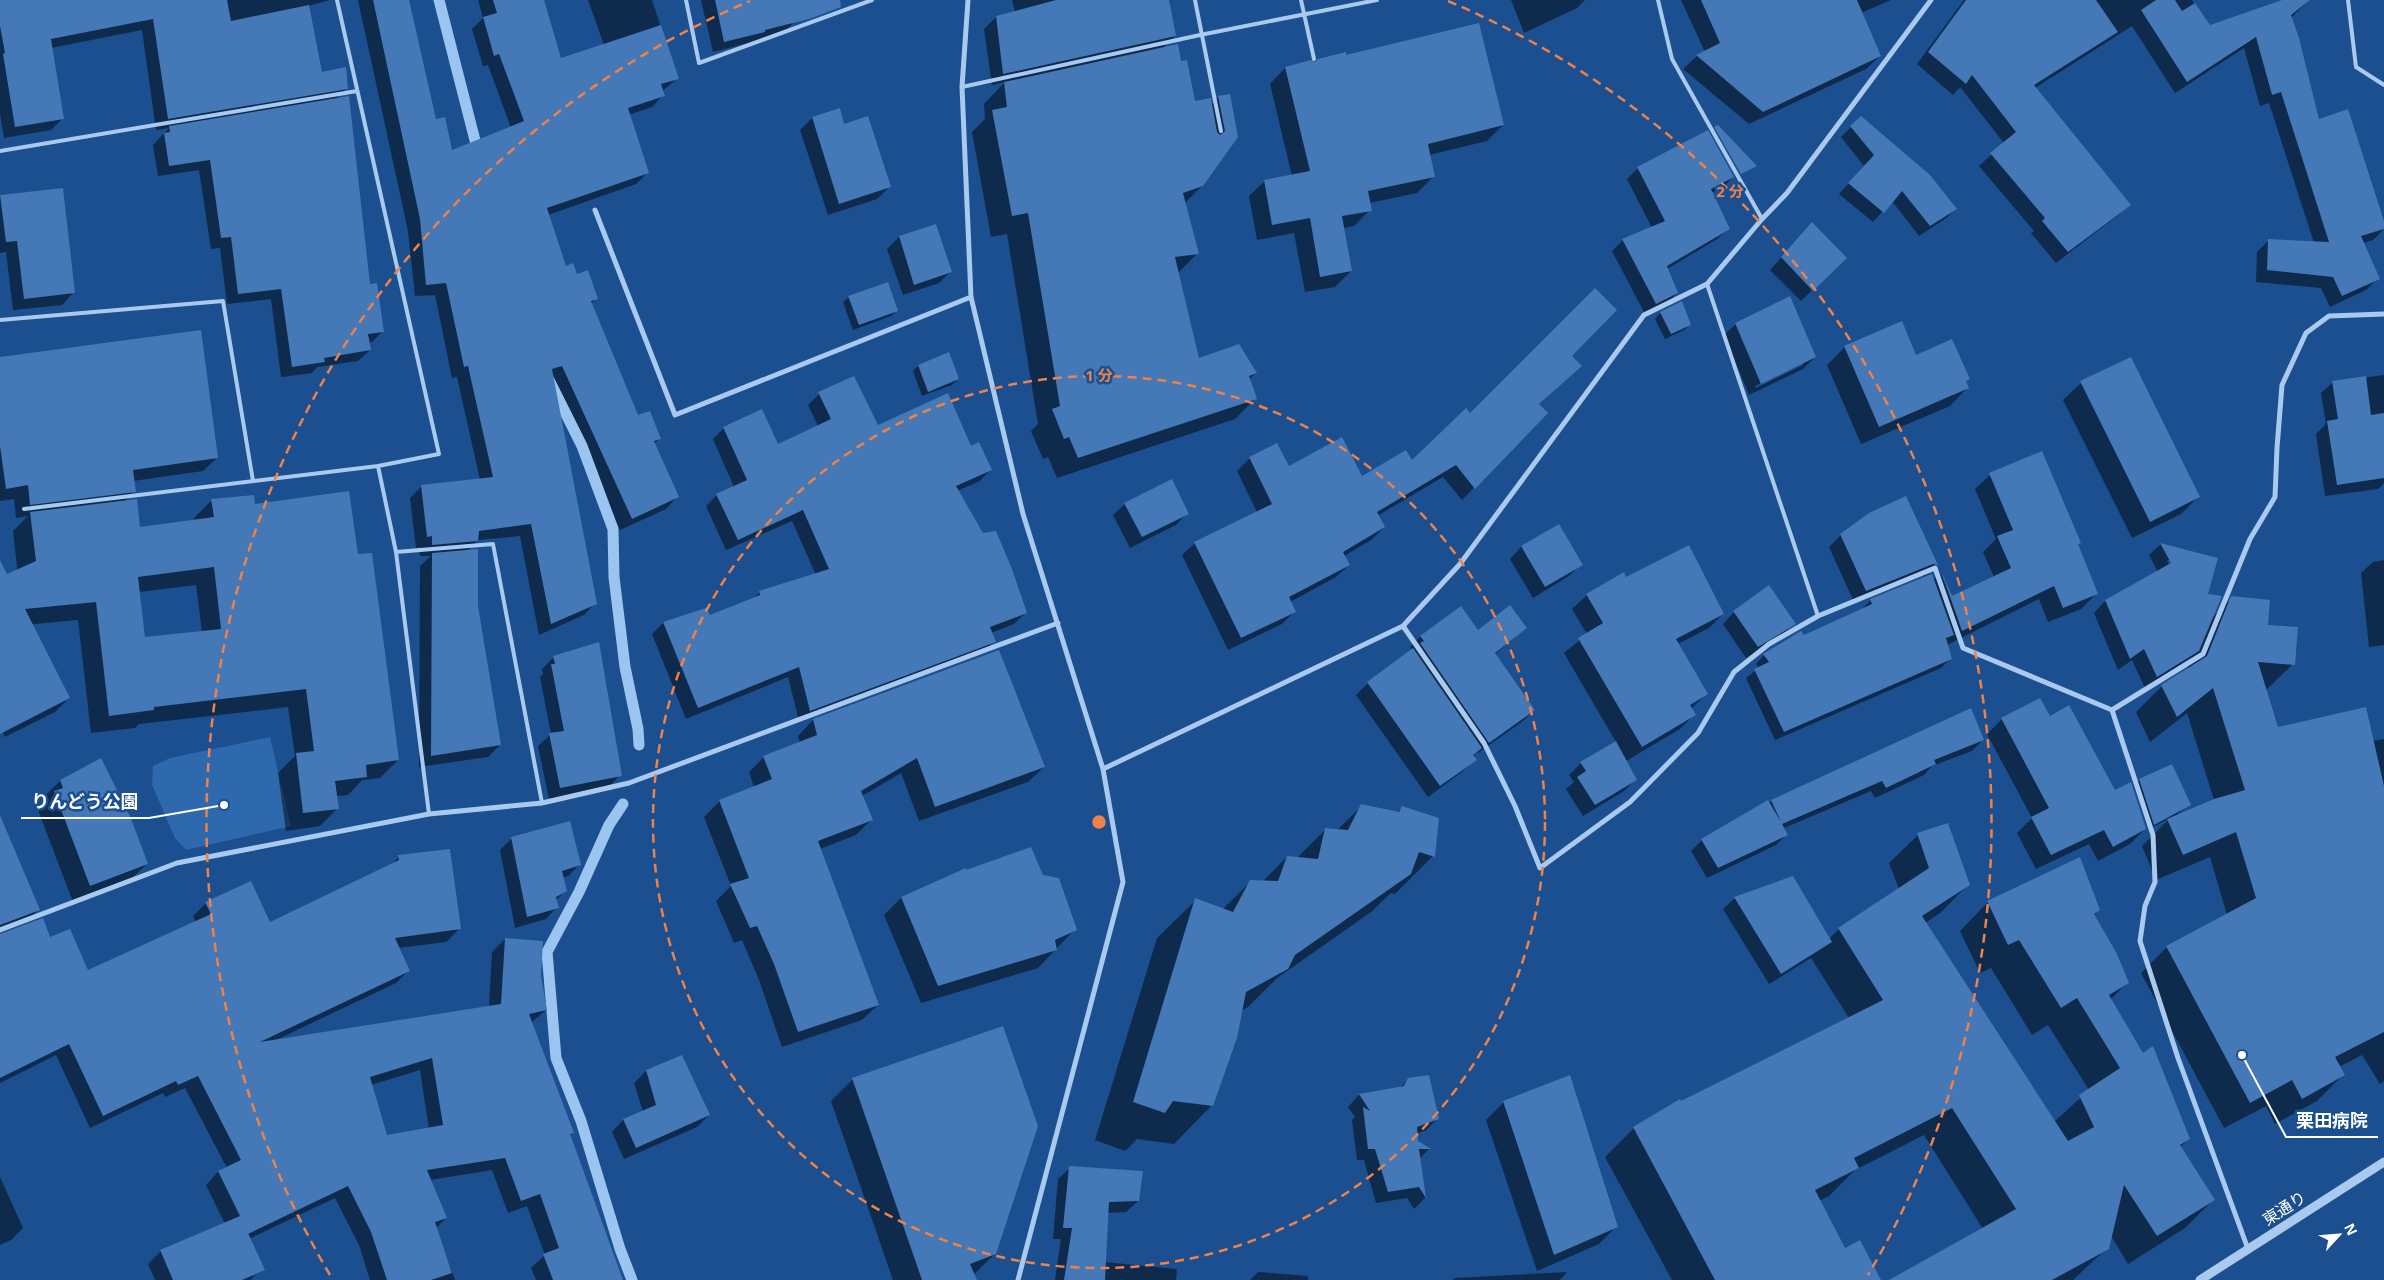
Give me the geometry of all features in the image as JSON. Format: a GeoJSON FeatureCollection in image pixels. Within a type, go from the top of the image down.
{"type":"FeatureCollection","features":[{"type":"Feature","properties":{"kind":"street"},"geometry":{"type":"LineString","coordinates":[[968,0],[962,87],[971,298],[1023,514],[1102,769],[1123,882],[1018,1280]]}},
{"type":"Feature","properties":{"kind":"street"},"geometry":{"type":"LineString","coordinates":[[1102,769],[1403,626],[1460,564],[1644,315],[1707,284],[1762,219],[1787,194],[1931,0]]}},
{"type":"Feature","properties":{"kind":"street"},"geometry":{"type":"LineString","coordinates":[[594,210],[675,415],[971,298]]}},
{"type":"Feature","properties":{"kind":"street"},"geometry":{"type":"LineString","coordinates":[[2112,710],[2203,654],[2250,539],[2275,497],[2282,386],[2306,334],[2329,316],[2384,314]]}},
{"type":"Feature","properties":{"kind":"street"},"geometry":{"type":"LineString","coordinates":[[1403,626],[1484,743],[1515,806],[1540,868],[1630,802],[1698,733],[1734,672],[1769,644],[1818,616],[1935,568],[1963,648],[2112,710],[2153,835],[2155,882],[2144,906],[2140,941],[2178,1058],[2248,1248]]}},
{"type":"Feature","properties":{"kind":"street"},"geometry":{"type":"LineString","coordinates":[[0,930],[177,863],[429,814],[542,804],[628,782],[1058,623]]}},
{"type":"Feature","properties":{"kind":"street","name":"東通り"},"geometry":{"type":"LineString","coordinates":[[2200,1280],[2384,1162]]}},
{"type":"Feature","properties":{"kind":"lane"},"geometry":{"type":"LineString","coordinates":[[24,509],[378,466],[439,454],[337,0]]}},
{"type":"Feature","properties":{"kind":"lane"},"geometry":{"type":"LineString","coordinates":[[686,0],[699,63],[872,0]]}},
{"type":"Feature","properties":{"kind":"lane"},"geometry":{"type":"LineString","coordinates":[[1195,0],[1200,35],[1221,131]]}},
{"type":"Feature","properties":{"kind":"lane"},"geometry":{"type":"LineString","coordinates":[[1301,0],[1314,59]]}},
{"type":"Feature","properties":{"kind":"lane"},"geometry":{"type":"LineString","coordinates":[[962,87],[1200,35],[1377,0]]}},
{"type":"Feature","properties":{"kind":"lane"},"geometry":{"type":"LineString","coordinates":[[1658,0],[1672,59],[1762,219]]}},
{"type":"Feature","properties":{"kind":"lane"},"geometry":{"type":"LineString","coordinates":[[2348,0],[2356,67],[2384,85]]}},
{"type":"Feature","properties":{"kind":"lane"},"geometry":{"type":"LineString","coordinates":[[0,151],[357,91]]}},
{"type":"Feature","properties":{"kind":"lane"},"geometry":{"type":"LineString","coordinates":[[1707,284],[1818,616]]}},
{"type":"Feature","properties":{"kind":"lane"},"geometry":{"type":"LineString","coordinates":[[0,320],[223,301],[253,481]]}},
{"type":"Feature","properties":{"kind":"lane"},"geometry":{"type":"LineString","coordinates":[[378,466],[396,552],[429,814]]}},
{"type":"Feature","properties":{"kind":"lane"},"geometry":{"type":"LineString","coordinates":[[396,552],[494,544],[542,804]]}},
{"type":"Feature","properties":{"kind":"shaded area"},"geometry":{"type":"Polygon","coordinates":[[[270,737],[291,826],[186,850],[175,838],[152,785],[153,766],[170,758],[270,737]]]}},
{"type":"Feature","properties":{"kind":"building"},"geometry":{"type":"Polygon","coordinates":[[[0,0],[227,0],[231,21],[309,5],[322,72],[346,67],[348,89],[168,119],[153,19],[51,39],[64,119],[15,127],[3,54],[5,53],[0,26],[0,0]]]}},
{"type":"Feature","properties":{"kind":"building"},"geometry":{"type":"Polygon","coordinates":[[[373,0],[409,0],[436,119],[445,117],[452,150],[524,121],[499,54],[494,56],[483,17],[497,13],[493,0],[544,0],[561,58],[661,25],[679,79],[661,84],[665,96],[628,108],[649,173],[547,208],[566,266],[573,263],[577,274],[588,270],[598,299],[591,301],[638,415],[650,411],[661,439],[654,441],[679,497],[632,519],[562,366],[552,369],[597,604],[551,624],[531,524],[479,531],[478,541],[432,545],[432,536],[427,537],[421,485],[493,477],[468,366],[464,367],[446,283],[426,285],[420,219],[373,0]]]}},
{"type":"Feature","properties":{"kind":"building"},"geometry":{"type":"Polygon","coordinates":[[[715,0],[840,0],[841,7],[809,19],[724,42],[715,0]]]}},
{"type":"Feature","properties":{"kind":"building"},"geometry":{"type":"Polygon","coordinates":[[[1056,0],[1169,0],[1176,36],[1003,74],[996,16],[1056,0]]]}},
{"type":"Feature","properties":{"kind":"building"},"geometry":{"type":"Polygon","coordinates":[[[1701,0],[1857,0],[1881,56],[1763,112],[1696,55],[1720,43],[1701,0]]]}},
{"type":"Feature","properties":{"kind":"building"},"geometry":{"type":"Polygon","coordinates":[[[1966,0],[2096,0],[2118,32],[2034,85],[2131,205],[2068,252],[2042,221],[2045,218],[1990,153],[2016,132],[1972,75],[1966,84],[1928,52],[1966,0]]]}},
{"type":"Feature","properties":{"kind":"building"},"geometry":{"type":"Polygon","coordinates":[[[2156,0],[2175,0],[2182,11],[2195,3],[2210,25],[2282,0],[2310,0],[2291,15],[2299,38],[2319,119],[2348,109],[2384,221],[2384,229],[2361,236],[2380,279],[2342,296],[2333,277],[2267,270],[2268,239],[2329,242],[2281,92],[2272,95],[2256,37],[2187,82],[2141,10],[2156,0]]]}},
{"type":"Feature","properties":{"kind":"building"},"geometry":{"type":"Polygon","coordinates":[[[1479,23],[1504,125],[1428,144],[1435,177],[1368,191],[1372,211],[1342,216],[1352,271],[1320,277],[1310,218],[1272,225],[1264,180],[1310,171],[1285,67],[1311,60],[1315,62],[1318,59],[1346,52],[1346,55],[1479,23]]]}},
{"type":"Feature","properties":{"kind":"building"},"geometry":{"type":"Polygon","coordinates":[[[1178,44],[1181,61],[1187,60],[1195,101],[1211,98],[1217,132],[1220,135],[1225,131],[1218,96],[1230,94],[1238,137],[1203,186],[1183,193],[1199,254],[1175,257],[1199,358],[1239,344],[1257,373],[1249,376],[1257,399],[1078,458],[1069,437],[1064,439],[1052,409],[1060,406],[1028,213],[1012,216],[992,110],[1007,107],[1004,82],[1178,44]]]}},
{"type":"Feature","properties":{"kind":"building"},"geometry":{"type":"Polygon","coordinates":[[[349,96],[370,284],[377,283],[384,332],[368,334],[371,350],[324,358],[325,362],[292,367],[281,289],[238,294],[231,237],[221,238],[210,160],[169,166],[164,133],[170,132],[169,126],[349,96]]]}},
{"type":"Feature","properties":{"kind":"building"},"geometry":{"type":"Polygon","coordinates":[[[840,108],[844,124],[868,116],[891,187],[839,204],[812,117],[840,108]]]}},
{"type":"Feature","properties":{"kind":"building"},"geometry":{"type":"Polygon","coordinates":[[[1861,116],[1930,175],[1957,209],[1930,226],[1902,191],[1884,213],[1848,183],[1874,155],[1850,126],[1861,116]]]}},
{"type":"Feature","properties":{"kind":"building"},"geometry":{"type":"Polygon","coordinates":[[[1718,125],[1757,166],[1741,174],[1714,127],[1718,125]]]}},
{"type":"Feature","properties":{"kind":"building"},"geometry":{"type":"Polygon","coordinates":[[[1708,130],[1734,177],[1711,189],[1730,229],[1667,266],[1678,293],[1656,304],[1622,239],[1665,221],[1637,167],[1708,130]]]}},
{"type":"Feature","properties":{"kind":"building"},"geometry":{"type":"Polygon","coordinates":[[[63,188],[75,293],[24,299],[17,241],[6,242],[0,195],[63,188]]]}},
{"type":"Feature","properties":{"kind":"building"},"geometry":{"type":"Polygon","coordinates":[[[1812,222],[1847,258],[1813,291],[1781,257],[1812,222]]]}},
{"type":"Feature","properties":{"kind":"building"},"geometry":{"type":"Polygon","coordinates":[[[936,224],[952,272],[914,285],[899,236],[936,224]]]}},
{"type":"Feature","properties":{"kind":"building"},"geometry":{"type":"Polygon","coordinates":[[[888,282],[898,311],[859,325],[848,296],[888,282]]]}},
{"type":"Feature","properties":{"kind":"building"},"geometry":{"type":"Polygon","coordinates":[[[1595,288],[1617,310],[1572,356],[1582,366],[1539,404],[1548,413],[1475,489],[1456,465],[1377,512],[1385,527],[1343,552],[1350,565],[1289,597],[1296,612],[1241,638],[1194,542],[1272,504],[1249,457],[1277,443],[1289,466],[1342,437],[1362,476],[1406,450],[1412,460],[1466,408],[1470,413],[1595,288]]]}},
{"type":"Feature","properties":{"kind":"building"},"geometry":{"type":"Polygon","coordinates":[[[1790,296],[1816,357],[1761,384],[1735,323],[1790,296]]]}},
{"type":"Feature","properties":{"kind":"building"},"geometry":{"type":"Polygon","coordinates":[[[1682,301],[1691,325],[1671,334],[1660,312],[1682,301]]]}},
{"type":"Feature","properties":{"kind":"building"},"geometry":{"type":"Polygon","coordinates":[[[1902,321],[1916,355],[1952,339],[1970,379],[1966,381],[1969,388],[1879,427],[1844,346],[1902,321]]]}},
{"type":"Feature","properties":{"kind":"building"},"geometry":{"type":"Polygon","coordinates":[[[201,330],[218,458],[133,470],[136,492],[30,505],[28,485],[6,489],[0,446],[0,357],[201,330]]]}},
{"type":"Feature","properties":{"kind":"building"},"geometry":{"type":"Polygon","coordinates":[[[949,352],[959,379],[928,392],[918,365],[949,352]]]}},
{"type":"Feature","properties":{"kind":"building"},"geometry":{"type":"Polygon","coordinates":[[[2131,357],[2200,497],[2150,522],[2080,381],[2131,357]]]}},
{"type":"Feature","properties":{"kind":"building"},"geometry":{"type":"Polygon","coordinates":[[[854,376],[878,425],[948,393],[971,446],[979,442],[992,470],[956,486],[983,533],[996,531],[1012,569],[1027,613],[990,627],[996,642],[810,711],[799,667],[698,708],[663,622],[706,608],[710,615],[760,595],[759,591],[829,569],[803,510],[738,540],[716,494],[747,480],[723,427],[762,409],[778,444],[831,419],[818,392],[854,376]]]}},
{"type":"Feature","properties":{"kind":"building"},"geometry":{"type":"Polygon","coordinates":[[[2366,376],[2371,415],[2384,413],[2384,478],[2337,485],[2327,421],[2338,419],[2332,381],[2366,376]]]}},
{"type":"Feature","properties":{"kind":"building"},"geometry":{"type":"Polygon","coordinates":[[[2042,451],[2081,543],[2078,544],[2098,594],[2063,608],[2054,586],[1962,631],[1941,571],[1952,596],[2011,568],[1997,536],[2013,530],[1989,473],[2042,451]]]}},
{"type":"Feature","properties":{"kind":"building"},"geometry":{"type":"Polygon","coordinates":[[[1172,479],[1189,514],[1142,537],[1124,503],[1172,479]]]}},
{"type":"Feature","properties":{"kind":"building"},"geometry":{"type":"Polygon","coordinates":[[[349,491],[358,554],[372,553],[399,760],[366,765],[367,777],[335,781],[339,809],[303,813],[296,753],[314,751],[306,689],[154,707],[154,710],[109,716],[96,602],[25,609],[70,698],[0,734],[0,560],[7,574],[36,561],[30,512],[137,499],[140,527],[214,517],[211,499],[254,495],[255,504],[349,491]],[[214,567],[138,577],[145,637],[221,629],[214,567]]]}},
{"type":"Feature","properties":{"kind":"building"},"geometry":{"type":"Polygon","coordinates":[[[1906,496],[1938,565],[1933,564],[1866,591],[1840,534],[1869,513],[1906,496]]]}},
{"type":"Feature","properties":{"kind":"building"},"geometry":{"type":"Polygon","coordinates":[[[1559,524],[1583,565],[1545,587],[1521,546],[1559,524]]]}},
{"type":"Feature","properties":{"kind":"building"},"geometry":{"type":"Polygon","coordinates":[[[2160,543],[2218,558],[2208,594],[2222,596],[2199,651],[2157,677],[2144,649],[2130,659],[2105,600],[2171,563],[2160,543]]]}},
{"type":"Feature","properties":{"kind":"building"},"geometry":{"type":"Polygon","coordinates":[[[1689,545],[1724,614],[1676,639],[1708,694],[1690,705],[1696,715],[1642,747],[1578,638],[1603,623],[1586,594],[1624,572],[1626,577],[1689,545]]]}},
{"type":"Feature","properties":{"kind":"building"},"geometry":{"type":"Polygon","coordinates":[[[478,549],[478,606],[501,745],[431,756],[432,553],[478,549]]]}},
{"type":"Feature","properties":{"kind":"building"},"geometry":{"type":"Polygon","coordinates":[[[1932,574],[1954,635],[1946,638],[1952,659],[1784,732],[1754,669],[1769,662],[1763,654],[1801,631],[1804,635],[1872,604],[1870,599],[1932,574]]]}},
{"type":"Feature","properties":{"kind":"building"},"geometry":{"type":"Polygon","coordinates":[[[1769,585],[1796,624],[1758,647],[1733,611],[1769,585]]]}},
{"type":"Feature","properties":{"kind":"building"},"geometry":{"type":"Polygon","coordinates":[[[2231,596],[2270,600],[2268,625],[2298,627],[2295,665],[2258,662],[2278,727],[2366,707],[2384,786],[2384,1032],[2335,1057],[2345,1075],[2302,1099],[2292,1080],[2250,1103],[2166,946],[2256,898],[2236,832],[2183,855],[2167,819],[2214,799],[2245,790],[2213,688],[2177,717],[2161,685],[2207,656],[2231,596]]]}},
{"type":"Feature","properties":{"kind":"building"},"geometry":{"type":"Polygon","coordinates":[[[1510,605],[1527,628],[1495,653],[1535,710],[1489,743],[1420,643],[1424,641],[1420,636],[1461,606],[1478,630],[1510,605]]]}},
{"type":"Feature","properties":{"kind":"building"},"geometry":{"type":"Polygon","coordinates":[[[599,642],[622,776],[560,788],[549,733],[564,731],[551,664],[555,664],[553,656],[599,642]]]}},
{"type":"Feature","properties":{"kind":"building"},"geometry":{"type":"Polygon","coordinates":[[[1413,648],[1482,748],[1473,755],[1477,760],[1440,786],[1367,682],[1413,648]]]}},
{"type":"Feature","properties":{"kind":"building"},"geometry":{"type":"Polygon","coordinates":[[[999,650],[1045,767],[935,807],[917,758],[861,791],[873,820],[818,841],[879,1005],[798,1032],[774,964],[757,926],[750,928],[730,884],[749,878],[719,800],[772,779],[763,756],[817,735],[813,719],[999,650]]]}},
{"type":"Feature","properties":{"kind":"building"},"geometry":{"type":"Polygon","coordinates":[[[2040,698],[2050,716],[2069,705],[2115,790],[2131,782],[2146,829],[2113,847],[2104,830],[2051,855],[2031,817],[2049,808],[2001,718],[2040,698]]]}},
{"type":"Feature","properties":{"kind":"building"},"geometry":{"type":"Polygon","coordinates":[[[1971,708],[1984,740],[1934,760],[1936,764],[1886,788],[1882,781],[1782,824],[1788,835],[1718,868],[1701,839],[1768,800],[1781,822],[1771,800],[1971,708]]]}},
{"type":"Feature","properties":{"kind":"building"},"geometry":{"type":"Polygon","coordinates":[[[1616,741],[1637,780],[1595,805],[1577,777],[1586,771],[1580,762],[1616,741]]]}},
{"type":"Feature","properties":{"kind":"building"},"geometry":{"type":"Polygon","coordinates":[[[101,758],[130,816],[148,864],[90,886],[54,791],[63,788],[60,780],[101,758]]]}},
{"type":"Feature","properties":{"kind":"building"},"geometry":{"type":"Polygon","coordinates":[[[2172,764],[2191,805],[2154,825],[2139,779],[2172,764]]]}},
{"type":"Feature","properties":{"kind":"building"},"geometry":{"type":"Polygon","coordinates":[[[1361,804],[1399,812],[1402,806],[1439,818],[1435,857],[1419,852],[1411,874],[1295,955],[1288,969],[1246,992],[1237,1038],[1213,1106],[1173,1101],[1165,1113],[1133,1102],[1195,898],[1233,912],[1250,880],[1278,881],[1287,856],[1318,859],[1325,828],[1348,830],[1361,804]]]}},
{"type":"Feature","properties":{"kind":"building"},"geometry":{"type":"Polygon","coordinates":[[[0,815],[40,910],[0,925],[0,815]]]}},
{"type":"Feature","properties":{"kind":"building"},"geometry":{"type":"Polygon","coordinates":[[[570,821],[581,865],[562,871],[567,891],[556,897],[559,908],[527,917],[511,837],[570,821]]]}},
{"type":"Feature","properties":{"kind":"building"},"geometry":{"type":"Polygon","coordinates":[[[1948,823],[1970,885],[1922,916],[2068,1141],[2094,1127],[2079,1095],[2120,1068],[2077,998],[2061,1008],[2019,940],[2008,945],[1987,901],[2080,857],[2100,910],[2094,914],[2117,954],[2129,983],[2109,995],[2143,1053],[2153,1046],[2190,1139],[2180,1145],[2215,1200],[2157,1236],[2124,1185],[2109,1249],[2052,1280],[1889,1280],[2016,1209],[1952,1108],[1854,1158],[1859,1168],[1815,1190],[1845,1248],[1860,1240],[1881,1280],[1715,1280],[1633,1127],[1680,1099],[1681,1101],[1883,1000],[1838,928],[1929,868],[1917,833],[1948,823]]]}},
{"type":"Feature","properties":{"kind":"building"},"geometry":{"type":"Polygon","coordinates":[[[1031,847],[1043,875],[1059,878],[1077,930],[1055,940],[1057,950],[938,986],[901,897],[966,868],[966,870],[1031,847]]]}},
{"type":"Feature","properties":{"kind":"building"},"geometry":{"type":"Polygon","coordinates":[[[450,849],[461,929],[395,938],[410,971],[260,1042],[501,1004],[505,938],[543,941],[541,976],[547,1010],[529,1014],[574,1133],[570,1134],[623,1280],[553,1280],[543,1254],[559,1248],[540,1194],[521,1201],[505,1158],[427,1170],[447,1218],[435,1222],[452,1273],[431,1280],[387,1280],[371,1232],[348,1186],[248,1234],[265,1270],[242,1280],[173,1280],[160,1250],[240,1216],[218,1171],[241,1160],[198,1076],[178,1085],[176,1081],[103,1116],[69,1044],[0,1078],[0,934],[43,918],[50,937],[70,929],[88,970],[211,914],[205,902],[251,881],[270,922],[399,860],[398,855],[450,849]],[[432,1058],[370,1077],[387,1135],[443,1125],[432,1058]]]}},
{"type":"Feature","properties":{"kind":"building"},"geometry":{"type":"Polygon","coordinates":[[[1793,876],[1832,942],[1781,974],[1734,897],[1793,876]]]}},
{"type":"Feature","properties":{"kind":"building"},"geometry":{"type":"Polygon","coordinates":[[[1003,1026],[1038,1126],[996,1254],[970,1264],[977,1280],[922,1280],[852,1078],[1003,1026]]]}},
{"type":"Feature","properties":{"kind":"building"},"geometry":{"type":"Polygon","coordinates":[[[682,1055],[710,1115],[636,1148],[623,1119],[656,1105],[646,1070],[682,1055]]]}},
{"type":"Feature","properties":{"kind":"building"},"geometry":{"type":"Polygon","coordinates":[[[1429,1075],[1439,1119],[1417,1127],[1418,1141],[1431,1149],[1419,1149],[1426,1198],[1419,1187],[1388,1192],[1375,1149],[1368,1149],[1363,1107],[1370,1111],[1359,1094],[1404,1086],[1408,1078],[1429,1075]]]}},
{"type":"Feature","properties":{"kind":"building"},"geometry":{"type":"Polygon","coordinates":[[[1570,1075],[1618,1227],[1554,1255],[1503,1101],[1570,1075]]]}},
{"type":"Feature","properties":{"kind":"building"},"geometry":{"type":"Polygon","coordinates":[[[1069,1166],[1143,1171],[1139,1201],[1109,1202],[1105,1280],[1064,1280],[1072,1228],[1063,1228],[1069,1166]]]}},
{"type":"Feature","properties":{"kind":"waterway"},"geometry":{"type":"LineString","coordinates":[[439,0],[479,156]]}},
{"type":"Feature","properties":{"kind":"waterway"},"geometry":{"type":"LineString","coordinates":[[549,380],[582,446],[613,529],[614,577],[625,667],[638,729],[639,745]]}},
{"type":"Feature","properties":{"kind":"waterway"},"geometry":{"type":"LineString","coordinates":[[623,804],[609,825],[579,892],[547,952],[556,1058],[581,1121],[620,1249],[632,1280]]}},
{"type":"Feature","properties":{"kind":"place","name":"りんどう公園"},"geometry":{"type":"Point","coordinates":[224,805]}},
{"type":"Feature","properties":{"kind":"place","name":"栗田病院"},"geometry":{"type":"Point","coordinates":[2242,1055]}}]}
